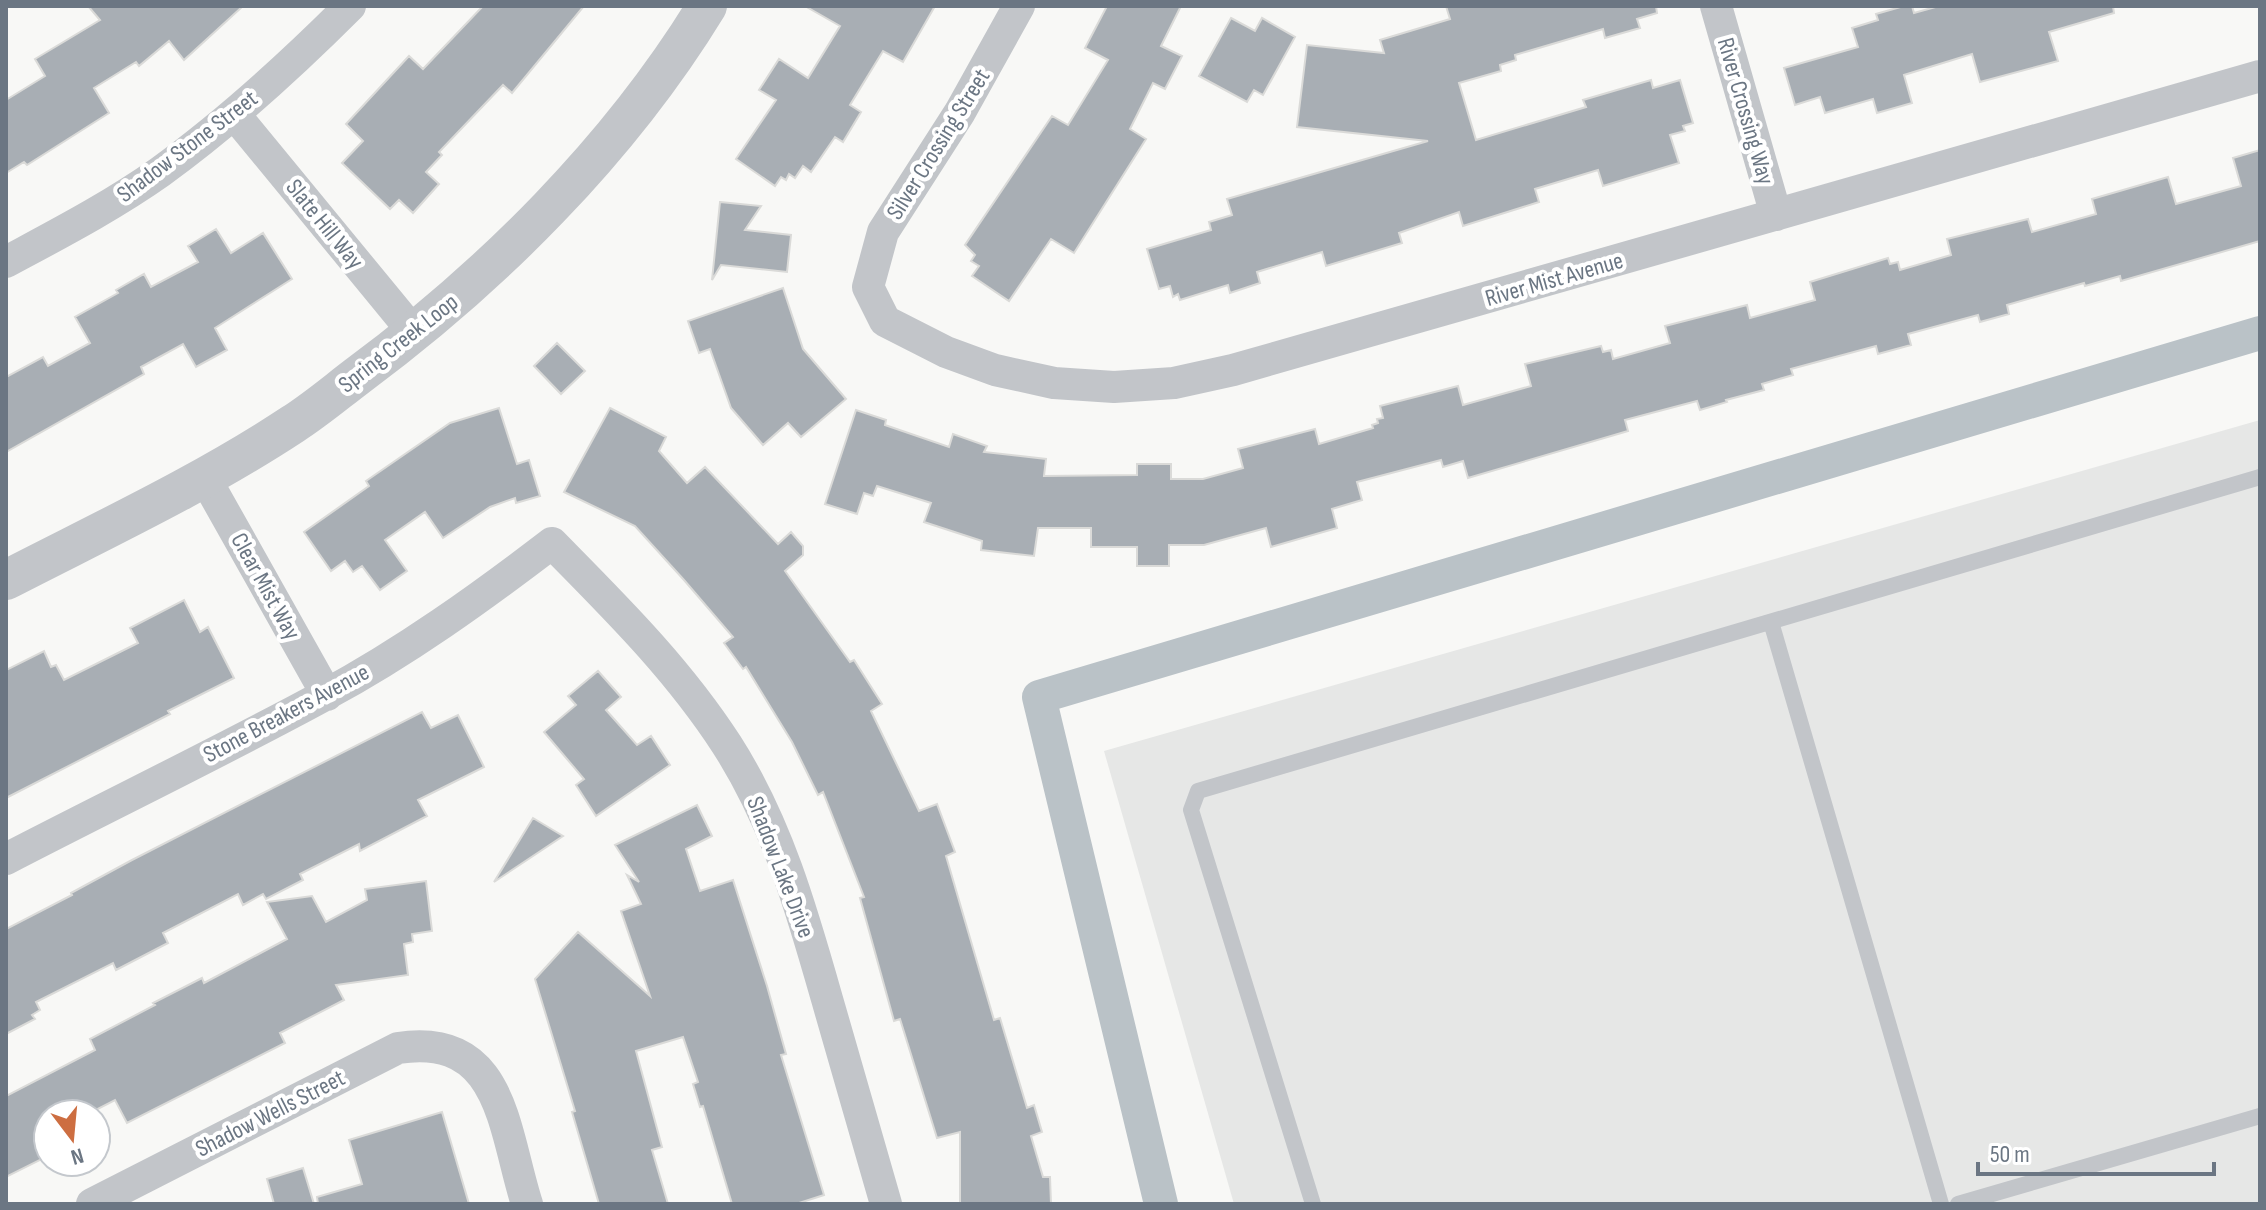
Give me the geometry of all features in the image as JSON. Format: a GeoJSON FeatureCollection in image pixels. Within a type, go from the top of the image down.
{"type":"FeatureCollection","features":[{"type":"Feature","properties":{"kind":"street","name":"Shadow Stone Street"},"geometry":{"type":"LineString","coordinates":[[6,262],[90,216],[158,173],[235,115],[350,6]]}},
{"type":"Feature","properties":{"kind":"street","name":"Spring Creek Loop"},"geometry":{"type":"LineString","coordinates":[[6,580],[205,478],[294,423],[415,334],[493,264],[564,192],[644,96],[707,6]]}},
{"type":"Feature","properties":{"kind":"street","name":"Silver Crossing Street"},"geometry":{"type":"LineString","coordinates":[[868,287],[883,232],[960,112],[1019,6]]}},
{"type":"Feature","properties":{"kind":"street","name":"River Crossing Way"},"geometry":{"type":"LineString","coordinates":[[1716,6],[1776,215]]}},
{"type":"Feature","properties":{"kind":"street","name":"River Mist Avenue"},"geometry":{"type":"LineString","coordinates":[[868,287],[885,321],[946,352],[995,370],[1054,383],[1114,387],[1174,383],[1233,370],[2260,76]]}},
{"type":"Feature","properties":{"kind":"street","name":"Slate Hill Way"},"geometry":{"type":"LineString","coordinates":[[235,115],[415,334]]}},
{"type":"Feature","properties":{"kind":"street","name":"Clear Mist Way"},"geometry":{"type":"LineString","coordinates":[[205,478],[327,695]]}},
{"type":"Feature","properties":{"kind":"street","name":"Stone Breakers Avenue"},"geometry":{"type":"LineString","coordinates":[[6,859],[327,695],[506,579],[552,543]]}},
{"type":"Feature","properties":{"kind":"street","name":"Shadow Lake Drive"},"geometry":{"type":"LineString","coordinates":[[552,543],[645,637],[685,685],[728,747],[770,825],[797,895],[886,1204]]}},
{"type":"Feature","properties":{"kind":"street","name":"Shadow Wells Street"},"geometry":{"type":"LineString","coordinates":[[92,1204],[398,1048],[422,1045],[453,1051],[479,1069],[493,1090],[527,1204]]}},
{"type":"Feature","properties":{"kind":"lane"},"geometry":{"type":"LineString","coordinates":[[1313,1204],[1191,810],[1198,791],[2260,477]]}},
{"type":"Feature","properties":{"kind":"lane"},"geometry":{"type":"LineString","coordinates":[[1771,622],[1941,1204]]}},
{"type":"Feature","properties":{"kind":"lane"},"geometry":{"type":"LineString","coordinates":[[1958,1204],[2260,1116]]}},
{"type":"Feature","properties":{"kind":"shaded area"},"geometry":{"type":"Polygon","coordinates":[[[2260,420],[2260,1204],[1234,1204],[1104,751],[2260,420]]]}},
{"type":"Feature","properties":{"kind":"building"},"geometry":{"type":"Polygon","coordinates":[[[88,6],[243,6],[184,60],[169,41],[139,66],[136,62],[94,88],[109,113],[27,165],[24,162],[6,173],[6,100],[45,76],[35,59],[100,20],[88,6]]]}},
{"type":"Feature","properties":{"kind":"building"},"geometry":{"type":"Polygon","coordinates":[[[483,6],[584,6],[512,93],[503,85],[439,152],[442,155],[426,172],[439,184],[413,213],[399,200],[390,209],[342,163],[363,141],[346,124],[409,56],[423,69],[483,6]]]}},
{"type":"Feature","properties":{"kind":"building"},"geometry":{"type":"Polygon","coordinates":[[[805,6],[935,6],[903,62],[883,51],[850,105],[861,112],[843,142],[835,137],[811,172],[803,166],[795,178],[789,174],[786,180],[781,177],[775,186],[736,159],[776,100],[759,90],[779,59],[808,78],[840,26],[805,6]]]}},
{"type":"Feature","properties":{"kind":"building"},"geometry":{"type":"Polygon","coordinates":[[[1107,6],[1181,6],[1161,46],[1182,56],[1165,89],[1153,83],[1130,129],[1146,139],[1074,253],[1051,239],[1009,301],[972,276],[979,266],[971,261],[975,255],[965,245],[1052,116],[1068,125],[1108,60],[1085,48],[1107,6]]]}},
{"type":"Feature","properties":{"kind":"building"},"geometry":{"type":"Polygon","coordinates":[[[1446,6],[1656,6],[1657,13],[1637,19],[1640,28],[1605,38],[1603,29],[1515,55],[1516,60],[1500,65],[1501,71],[1459,83],[1476,140],[1586,107],[1583,100],[1651,80],[1653,88],[1680,80],[1693,123],[1683,126],[1685,131],[1670,135],[1679,163],[1603,186],[1598,170],[1535,189],[1539,202],[1463,226],[1459,212],[1399,233],[1402,243],[1326,266],[1322,252],[1257,272],[1260,283],[1230,293],[1228,285],[1180,300],[1178,294],[1173,297],[1170,286],[1159,289],[1147,249],[1211,230],[1209,222],[1232,215],[1227,199],[1428,141],[1297,127],[1307,45],[1384,53],[1380,40],[1450,19],[1446,6]]]}},
{"type":"Feature","properties":{"kind":"building"},"geometry":{"type":"Polygon","coordinates":[[[1912,6],[1914,13],[1939,6],[2113,6],[2114,13],[2049,32],[2058,61],[1980,82],[1972,54],[1904,75],[1912,103],[1877,113],[1873,99],[1825,113],[1820,97],[1795,105],[1784,68],[1858,47],[1852,28],[1878,20],[1876,14],[1912,6]]]}},
{"type":"Feature","properties":{"kind":"building"},"geometry":{"type":"Polygon","coordinates":[[[1231,18],[1255,31],[1262,18],[1295,37],[1263,95],[1254,90],[1247,102],[1199,76],[1231,18]]]}},
{"type":"Feature","properties":{"kind":"building"},"geometry":{"type":"Polygon","coordinates":[[[2260,150],[2260,241],[2121,281],[2120,276],[2085,286],[2084,283],[2007,305],[2009,314],[1980,322],[1978,315],[1908,334],[1911,345],[1878,354],[1876,346],[1791,369],[1793,375],[1762,384],[1764,390],[1700,410],[1697,401],[1625,420],[1628,431],[1468,478],[1463,461],[1443,467],[1441,460],[1357,482],[1362,500],[1332,509],[1337,528],[1271,547],[1266,528],[1204,545],[1169,545],[1169,566],[1137,566],[1137,547],[1091,547],[1091,528],[1038,528],[1034,556],[981,550],[982,541],[924,522],[931,503],[877,486],[873,496],[864,493],[857,514],[825,504],[856,410],[886,420],[885,425],[949,447],[953,434],[987,446],[984,452],[1046,459],[1044,476],[1137,475],[1137,464],[1171,464],[1171,479],[1203,479],[1243,468],[1238,449],[1315,429],[1319,444],[1373,428],[1372,425],[1378,423],[1377,419],[1383,418],[1380,406],[1458,386],[1463,405],[1531,386],[1525,364],[1601,346],[1603,352],[1611,350],[1613,359],[1670,343],[1665,326],[1747,305],[1750,318],[1815,300],[1810,282],[1888,258],[1890,264],[1898,262],[1900,270],[1951,255],[1947,239],[2028,219],[2032,232],[2096,214],[2092,199],[2168,177],[2176,204],[2241,186],[2233,158],[2260,150]]]}},
{"type":"Feature","properties":{"kind":"building"},"geometry":{"type":"Polygon","coordinates":[[[720,202],[761,206],[745,230],[791,235],[787,272],[721,265],[712,280],[720,202]]]}},
{"type":"Feature","properties":{"kind":"building"},"geometry":{"type":"Polygon","coordinates":[[[216,229],[231,253],[263,233],[292,279],[215,328],[227,350],[196,367],[183,344],[141,367],[144,374],[6,452],[6,377],[43,357],[48,366],[90,343],[75,317],[144,274],[151,287],[198,262],[188,246],[216,229]]]}},
{"type":"Feature","properties":{"kind":"building"},"geometry":{"type":"Polygon","coordinates":[[[783,288],[803,349],[846,399],[801,437],[788,423],[763,445],[731,408],[710,349],[699,353],[688,321],[783,288]]]}},
{"type":"Feature","properties":{"kind":"building"},"geometry":{"type":"Polygon","coordinates":[[[557,343],[585,371],[561,394],[534,366],[557,343]]]}},
{"type":"Feature","properties":{"kind":"building"},"geometry":{"type":"Polygon","coordinates":[[[499,408],[517,464],[529,460],[540,496],[516,503],[515,498],[490,507],[443,538],[425,512],[385,540],[407,571],[380,590],[362,566],[353,572],[345,561],[331,571],[304,532],[369,486],[366,481],[450,423],[499,408]]]}},
{"type":"Feature","properties":{"kind":"building"},"geometry":{"type":"Polygon","coordinates":[[[610,408],[666,437],[659,451],[687,483],[705,467],[778,544],[791,532],[803,546],[803,555],[785,571],[850,662],[854,660],[882,704],[871,711],[919,811],[937,804],[955,852],[946,856],[994,1020],[1000,1018],[1027,1108],[1034,1105],[1042,1132],[1031,1136],[1043,1177],[1050,1177],[1051,1204],[960,1204],[960,1132],[937,1138],[900,1019],[894,1021],[860,898],[864,897],[823,792],[818,795],[792,742],[746,667],[743,669],[724,643],[733,637],[684,580],[635,526],[564,492],[610,408]]]}},
{"type":"Feature","properties":{"kind":"building"},"geometry":{"type":"Polygon","coordinates":[[[184,600],[200,632],[208,627],[234,678],[6,798],[6,670],[44,651],[51,667],[56,665],[64,680],[138,643],[130,628],[184,600]]]}},
{"type":"Feature","properties":{"kind":"building"},"geometry":{"type":"Polygon","coordinates":[[[598,671],[621,697],[606,710],[637,745],[651,736],[670,765],[596,816],[576,785],[584,779],[544,732],[576,705],[568,696],[598,671]]]}},
{"type":"Feature","properties":{"kind":"building"},"geometry":{"type":"Polygon","coordinates":[[[422,712],[431,728],[458,715],[484,767],[418,800],[427,816],[360,851],[359,844],[300,874],[303,880],[266,899],[263,894],[243,905],[238,894],[163,933],[168,943],[116,970],[113,963],[36,1002],[40,1010],[32,1015],[35,1019],[6,1034],[6,929],[132,860],[422,712]]]}},
{"type":"Feature","properties":{"kind":"building"},"geometry":{"type":"Polygon","coordinates":[[[697,805],[712,836],[686,849],[700,891],[733,880],[767,986],[786,1054],[781,1055],[824,1195],[796,1204],[732,1204],[703,1106],[700,1107],[693,1084],[698,1082],[683,1037],[636,1051],[662,1147],[652,1150],[668,1204],[599,1204],[535,979],[578,932],[650,996],[621,911],[641,904],[627,875],[639,882],[615,845],[697,805]]]}},
{"type":"Feature","properties":{"kind":"building"},"geometry":{"type":"Polygon","coordinates":[[[533,818],[563,836],[494,882],[533,818]]]}},
{"type":"Feature","properties":{"kind":"building"},"geometry":{"type":"Polygon","coordinates":[[[426,881],[432,931],[412,934],[413,942],[404,944],[408,975],[336,985],[344,1000],[280,1033],[285,1043],[127,1123],[112,1098],[32,1098],[32,1164],[6,1177],[6,1096],[95,1050],[90,1039],[155,1005],[153,1003],[202,978],[204,983],[287,939],[267,902],[312,896],[326,922],[367,900],[365,889],[426,881]]]}},
{"type":"Feature","properties":{"kind":"building"},"geometry":{"type":"Polygon","coordinates":[[[442,1112],[469,1204],[318,1204],[317,1197],[362,1184],[349,1140],[442,1112]]]}},
{"type":"Feature","properties":{"kind":"building"},"geometry":{"type":"Polygon","coordinates":[[[303,1168],[314,1204],[274,1204],[267,1179],[303,1168]]]}},
{"type":"Feature","properties":{"kind":"waterway"},"geometry":{"type":"LineString","coordinates":[[1161,1204],[1039,697],[2260,333]]}}]}
